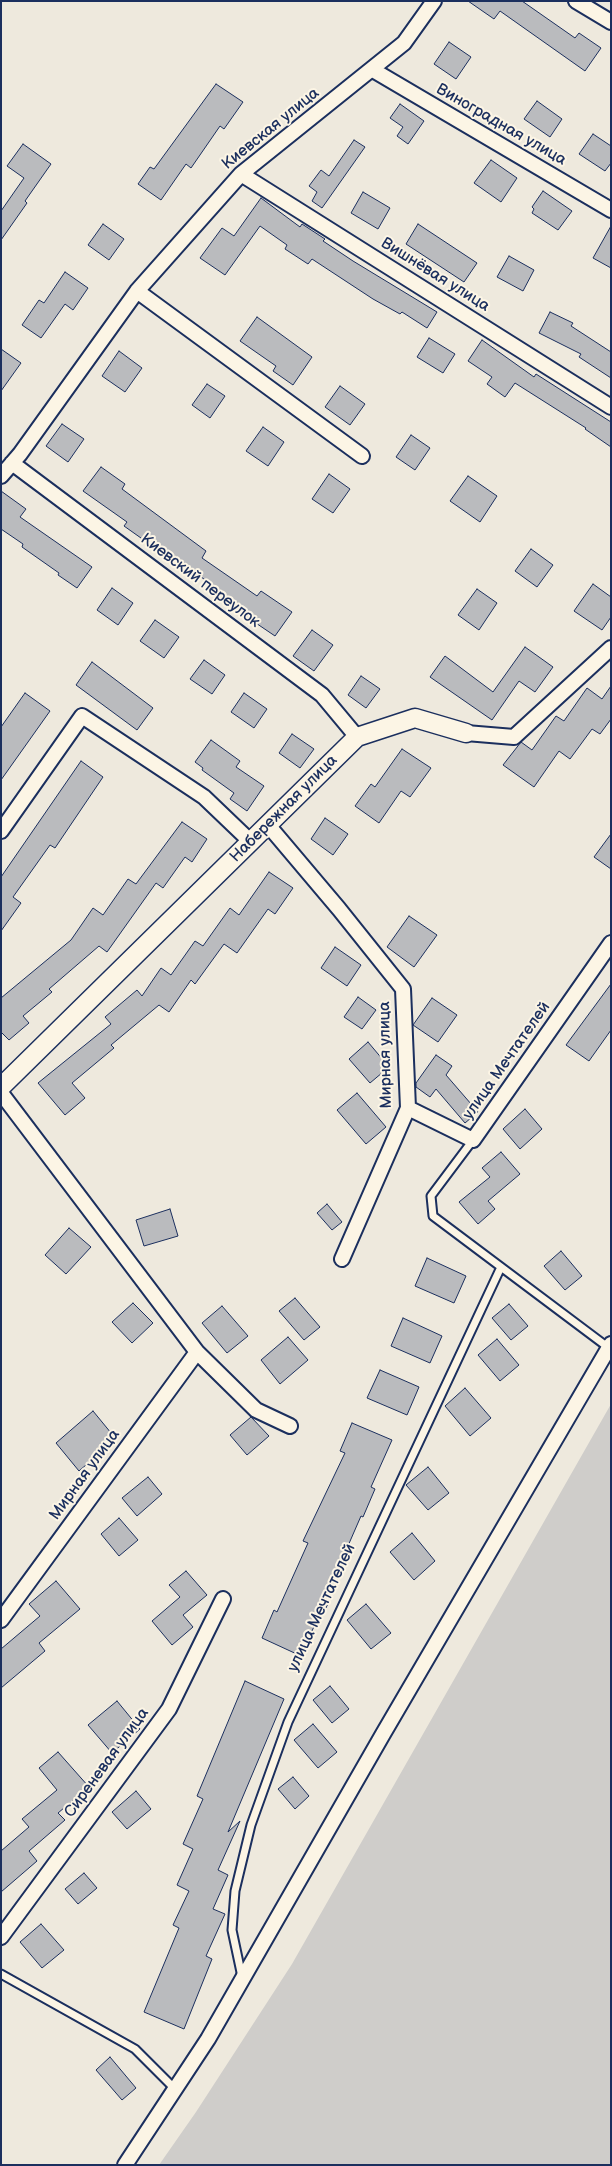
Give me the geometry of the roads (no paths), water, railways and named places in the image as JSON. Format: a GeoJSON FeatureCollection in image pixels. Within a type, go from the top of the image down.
{"type":"FeatureCollection","features":[{"type":"Feature","properties":{"kind":"street","name":"Киевская улица"},"geometry":{"type":"LineString","coordinates":[[1,476],[137,292],[241,174],[373,70],[404,43],[434,1]]}},
{"type":"Feature","properties":{"kind":"street"},"geometry":{"type":"LineString","coordinates":[[576,1],[611,22]]}},
{"type":"Feature","properties":{"kind":"street","name":"Виноградная улица"},"geometry":{"type":"LineString","coordinates":[[373,70],[611,210]]}},
{"type":"Feature","properties":{"kind":"street","name":"Вишнёвая улица"},"geometry":{"type":"LineString","coordinates":[[241,174],[611,407]]}},
{"type":"Feature","properties":{"kind":"street"},"geometry":{"type":"LineString","coordinates":[[137,292],[362,456]]}},
{"type":"Feature","properties":{"kind":"street","name":"Киевский переулок"},"geometry":{"type":"LineString","coordinates":[[12,463],[322,694],[357,737]]}},
{"type":"Feature","properties":{"kind":"street","name":"Набережная улица"},"geometry":{"type":"LineString","coordinates":[[1,1087],[357,737],[415,718],[466,733],[514,737],[611,648]]}},
{"type":"Feature","properties":{"kind":"street"},"geometry":{"type":"LineString","coordinates":[[1,831],[82,716],[204,797],[250,842]]}},
{"type":"Feature","properties":{"kind":"street","name":"Мирная улица"},"geometry":{"type":"LineString","coordinates":[[268,825],[340,908],[403,989],[408,1108],[342,1259]]}},
{"type":"Feature","properties":{"kind":"street","name":"улица Мечтателей"},"geometry":{"type":"LineString","coordinates":[[408,1108],[473,1140],[611,943]]}},
{"type":"Feature","properties":{"kind":"street"},"geometry":{"type":"LineString","coordinates":[[1,1093],[196,1352],[256,1410],[290,1426]]}},
{"type":"Feature","properties":{"kind":"street"},"geometry":{"type":"LineString","coordinates":[[125,2165],[208,2039],[383,1734],[610,1346]]}},
{"type":"Feature","properties":{"kind":"street","name":"Мирная улица"},"geometry":{"type":"LineString","coordinates":[[1,1620],[196,1352]]}},
{"type":"Feature","properties":{"kind":"street","name":"Сиреневая улица"},"geometry":{"type":"LineString","coordinates":[[1,1937],[169,1709],[223,1599]]}},
{"type":"Feature","properties":{"kind":"lane"},"geometry":{"type":"LineString","coordinates":[[473,1140],[431,1196],[433,1216],[610,1346]]}},
{"type":"Feature","properties":{"kind":"lane","name":"улица Мечтателей"},"geometry":{"type":"LineString","coordinates":[[242,1980],[232,1930],[235,1891],[251,1825],[288,1722],[501,1267]]}},
{"type":"Feature","properties":{"kind":"lane"},"geometry":{"type":"LineString","coordinates":[[1,1974],[134,2049],[175,2089]]}}]}
